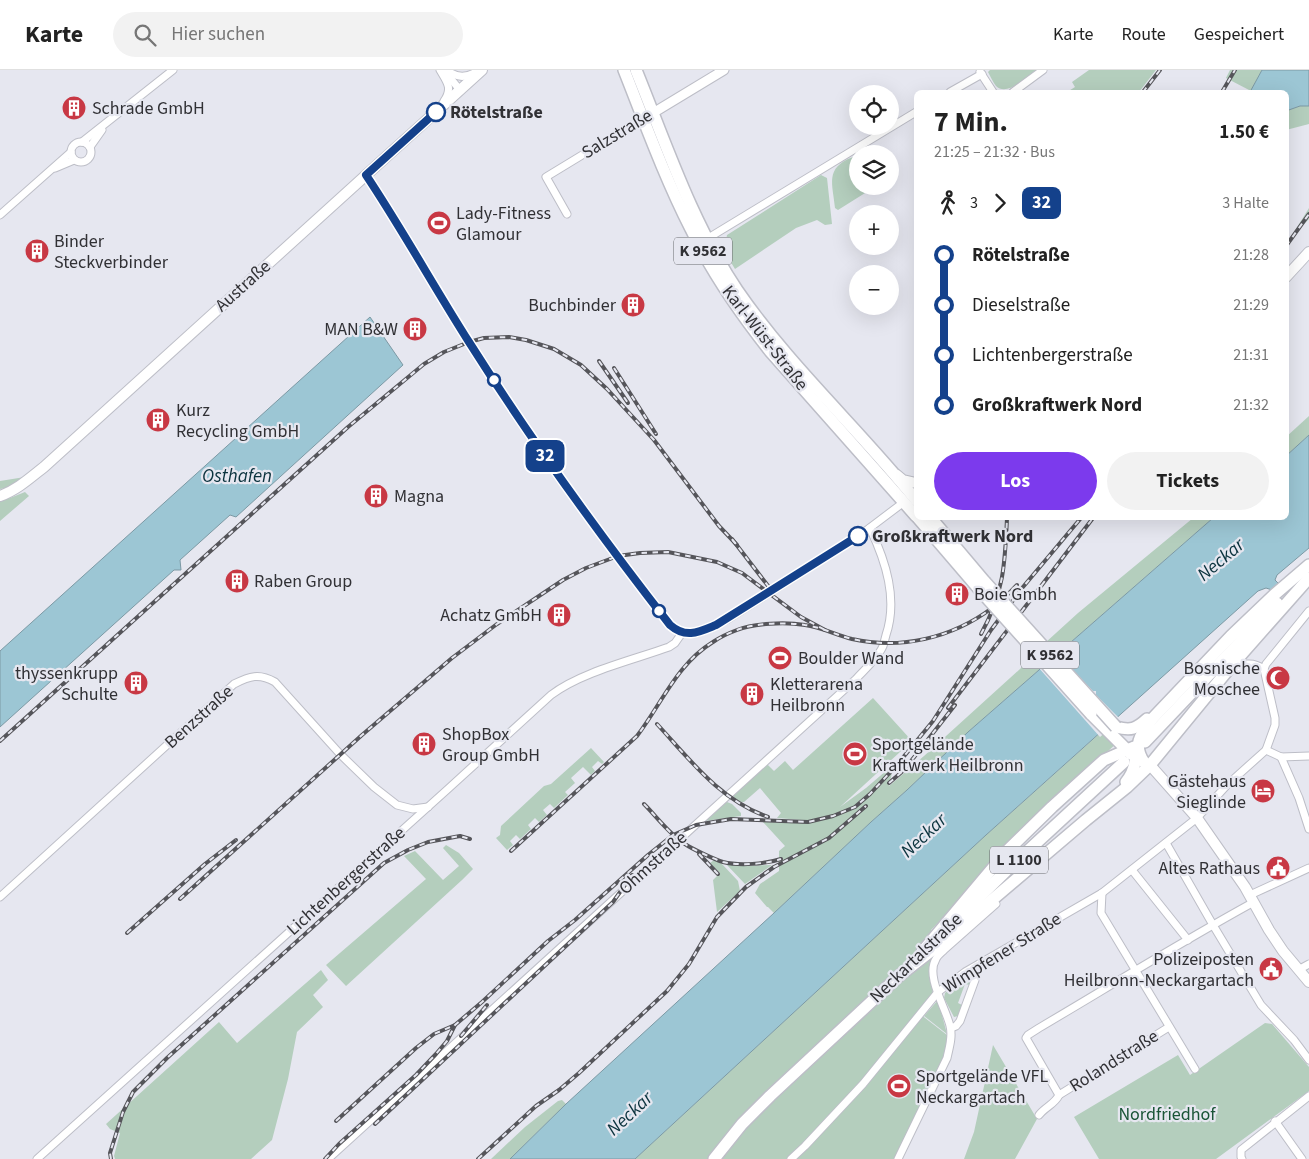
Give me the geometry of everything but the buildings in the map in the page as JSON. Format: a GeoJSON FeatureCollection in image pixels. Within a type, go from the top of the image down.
{"type":"FeatureCollection","features":[{"type":"Feature","properties":{"kind":"main road","name":"Austraße"},"geometry":{"type":"LineString","coordinates":[[0,496],[25,483],[44,467],[480,70]]}},
{"type":"Feature","properties":{"kind":"main road","name":"Karl-Wüst-Straße"},"geometry":{"type":"LineString","coordinates":[[624,70],[682,185],[703,241],[730,297],[770,351],[912,498]]}},
{"type":"Feature","properties":{"kind":"main road","name":"Karl-Wüst-Straße"},"geometry":{"type":"LineString","coordinates":[[636,70],[648,116]]}},
{"type":"Feature","properties":{"kind":"main road","name":"Karl-Wüst-Straße"},"geometry":{"type":"LineString","coordinates":[[703,241],[770,336],[892,472],[912,498]]}},
{"type":"Feature","properties":{"kind":"main road"},"geometry":{"type":"LineString","coordinates":[[1289,275],[1309,252]]}},
{"type":"Feature","properties":{"kind":"main road"},"geometry":{"type":"LineString","coordinates":[[892,472],[903,480],[914,483]]}},
{"type":"Feature","properties":{"kind":"main road","name":"K 9562"},"geometry":{"type":"LineString","coordinates":[[920,520],[982,585],[1111,732]]}},
{"type":"Feature","properties":{"kind":"main road","name":"K 9562"},"geometry":{"type":"LineString","coordinates":[[937,522],[982,585],[1091,714],[1139,753],[1197,818],[1238,875],[1269,930],[1309,982]]}},
{"type":"Feature","properties":{"kind":"main road"},"geometry":{"type":"LineString","coordinates":[[1139,753],[1138,741],[1152,719],[1274,595],[1309,565]]}},
{"type":"Feature","properties":{"kind":"main road"},"geometry":{"type":"LineString","coordinates":[[895,979],[1127,787],[1139,753],[1236,646],[1309,572]]}},
{"type":"Feature","properties":{"kind":"main road"},"geometry":{"type":"LineString","coordinates":[[1104,760],[1139,753],[1213,689],[1309,578]]}},
{"type":"Feature","properties":{"kind":"main road"},"geometry":{"type":"LineString","coordinates":[[915,960],[1007,851],[1104,760],[1110,743],[1111,732],[1135,728],[1187,682]]}},
{"type":"Feature","properties":{"kind":"main road","name":"Neckartalstraße"},"geometry":{"type":"LineString","coordinates":[[714,1159],[742,1124],[770,1096],[915,960],[1006,871],[1124,762]]}},
{"type":"Feature","properties":{"kind":"street"},"geometry":{"type":"LineString","coordinates":[[0,215],[71,152],[74,144],[82,142],[173,70]]}},
{"type":"Feature","properties":{"kind":"street"},"geometry":{"type":"LineString","coordinates":[[436,112],[446,97],[449,86],[440,70]]}},
{"type":"Feature","properties":{"kind":"street"},"geometry":{"type":"LineString","coordinates":[[445,70],[456,76],[464,76],[480,70]]}},
{"type":"Feature","properties":{"kind":"street"},"geometry":{"type":"LineString","coordinates":[[445,70],[460,90]]}},
{"type":"Feature","properties":{"kind":"street","name":"Salzstraße"},"geometry":{"type":"LineString","coordinates":[[568,214],[546,176],[724,70]]}},
{"type":"Feature","properties":{"kind":"street"},"geometry":{"type":"LineString","coordinates":[[1016,90],[1043,70]]}},
{"type":"Feature","properties":{"kind":"street"},"geometry":{"type":"LineString","coordinates":[[953,90],[981,72],[992,90]]}},
{"type":"Feature","properties":{"kind":"street"},"geometry":{"type":"LineString","coordinates":[[703,241],[914,113]]}},
{"type":"Feature","properties":{"kind":"street"},"geometry":{"type":"LineString","coordinates":[[90,147],[106,124]]}},
{"type":"Feature","properties":{"kind":"street"},"geometry":{"type":"LineString","coordinates":[[50,170],[74,160],[85,162],[88,160],[91,153],[90,147],[82,142]]}},
{"type":"Feature","properties":{"kind":"street"},"geometry":{"type":"LineString","coordinates":[[71,152],[74,160]]}},
{"type":"Feature","properties":{"kind":"street"},"geometry":{"type":"LineString","coordinates":[[366,175],[468,342],[542,452],[573,497],[655,606],[675,629],[682,633],[696,632],[728,619],[870,528],[912,498]]}},
{"type":"Feature","properties":{"kind":"street","name":"Ohmstraße"},"geometry":{"type":"LineString","coordinates":[[328,1159],[856,679],[871,662],[883,646],[890,623],[891,602],[887,574],[881,553],[870,528]]}},
{"type":"Feature","properties":{"kind":"street"},"geometry":{"type":"LineString","coordinates":[[1309,611],[1264,669],[1275,718],[1266,750],[1280,757],[1309,756]]}},
{"type":"Feature","properties":{"kind":"street","name":"Lichtenbergerstraße"},"geometry":{"type":"LineString","coordinates":[[36,1159],[557,691],[566,685],[597,672],[669,647],[676,643],[682,633]]}},
{"type":"Feature","properties":{"kind":"street"},"geometry":{"type":"LineString","coordinates":[[1213,689],[1235,668],[1243,664],[1253,663],[1264,669]]}},
{"type":"Feature","properties":{"kind":"street","name":"Benzstraße"},"geometry":{"type":"LineString","coordinates":[[0,897],[234,684],[246,678],[259,676],[275,682],[340,754],[374,787],[397,805],[413,809],[428,807]]}},
{"type":"Feature","properties":{"kind":"street","name":"Wimpfener Straße"},"geometry":{"type":"LineString","coordinates":[[791,1159],[863,1084],[938,992],[973,968],[1102,893],[1197,818],[1227,784],[1266,750]]}},
{"type":"Feature","properties":{"kind":"street"},"geometry":{"type":"LineString","coordinates":[[1280,757],[1299,798],[1309,829]]}},
{"type":"Feature","properties":{"kind":"street"},"geometry":{"type":"LineString","coordinates":[[954,1027],[933,978],[933,965],[936,958],[1030,873],[1063,840]]}},
{"type":"Feature","properties":{"kind":"street"},"geometry":{"type":"LineString","coordinates":[[1166,843],[1261,1005],[1294,1040],[1309,1060]]}},
{"type":"Feature","properties":{"kind":"street"},"geometry":{"type":"LineString","coordinates":[[1136,970],[1213,925],[1252,899],[1309,868]]}},
{"type":"Feature","properties":{"kind":"street"},"geometry":{"type":"LineString","coordinates":[[1132,870],[1188,940]]}},
{"type":"Feature","properties":{"kind":"street"},"geometry":{"type":"LineString","coordinates":[[1102,893],[1101,913],[1195,1069]]}},
{"type":"Feature","properties":{"kind":"street"},"geometry":{"type":"LineString","coordinates":[[1298,970],[1309,964]]}},
{"type":"Feature","properties":{"kind":"street"},"geometry":{"type":"LineString","coordinates":[[898,1159],[947,1058],[954,1027],[960,1021],[975,980],[976,973],[973,968]]}},
{"type":"Feature","properties":{"kind":"street","name":"Rolandstraße"},"geometry":{"type":"LineString","coordinates":[[1059,1095],[1026,1040],[1027,1036],[1136,970]]}},
{"type":"Feature","properties":{"kind":"street","name":"Rolandstraße"},"geometry":{"type":"LineString","coordinates":[[1039,1115],[1059,1095],[1170,1027]]}},
{"type":"Feature","properties":{"kind":"street"},"geometry":{"type":"LineString","coordinates":[[1242,1159],[1241,1150],[1275,1121],[1309,1096]]}},
{"type":"Feature","properties":{"kind":"street"},"geometry":{"type":"LineString","coordinates":[[1275,1121],[1302,1159]]}},
{"type":"Feature","properties":{"kind":"green space"},"geometry":{"type":"Polygon","coordinates":[[[990,70],[1036,70],[1017,85],[1001,89],[996,86],[988,72],[990,70]]]}},
{"type":"Feature","properties":{"kind":"green space"},"geometry":{"type":"Polygon","coordinates":[[[1089,70],[1156,70],[1141,90],[1070,90],[1075,87],[1072,82],[1089,70]]]}},
{"type":"Feature","properties":{"kind":"green space"},"geometry":{"type":"Polygon","coordinates":[[[1230,70],[1262,70],[1252,90],[1226,78],[1230,70]]]}},
{"type":"Feature","properties":{"kind":"green space"},"geometry":{"type":"Polygon","coordinates":[[[1300,106],[1309,106],[1309,124],[1289,129],[1289,110],[1300,106]]]}},
{"type":"Feature","properties":{"kind":"green space"},"geometry":{"type":"Polygon","coordinates":[[[849,159],[849,195],[862,195],[838,210],[835,208],[832,178],[838,166],[849,159]]]}},
{"type":"Feature","properties":{"kind":"green space"},"geometry":{"type":"Polygon","coordinates":[[[821,175],[827,178],[832,224],[825,225],[817,220],[796,228],[735,269],[724,251],[727,235],[821,175]]]}},
{"type":"Feature","properties":{"kind":"green space"},"geometry":{"type":"Polygon","coordinates":[[[1309,208],[1309,219],[1291,237],[1309,208]]]}},
{"type":"Feature","properties":{"kind":"green space"},"geometry":{"type":"Polygon","coordinates":[[[1309,416],[1309,435],[1289,453],[1289,434],[1309,416]]]}},
{"type":"Feature","properties":{"kind":"green space"},"geometry":{"type":"Polygon","coordinates":[[[25,477],[6,488],[0,489],[0,481],[25,477]]]}},
{"type":"Feature","properties":{"kind":"green space"},"geometry":{"type":"Polygon","coordinates":[[[25,492],[29,496],[0,521],[0,501],[25,492]]]}},
{"type":"Feature","properties":{"kind":"green space"},"geometry":{"type":"Polygon","coordinates":[[[1191,520],[1211,520],[968,732],[774,913],[767,907],[755,893],[760,884],[779,871],[779,851],[785,846],[763,822],[800,823],[801,820],[777,818],[781,813],[760,788],[744,802],[740,802],[733,795],[767,764],[774,771],[785,761],[793,770],[873,698],[912,741],[840,807],[894,764],[889,786],[1020,669],[1078,613],[1191,520]]]}},
{"type":"Feature","properties":{"kind":"green space"},"geometry":{"type":"Polygon","coordinates":[[[1108,726],[1121,739],[1006,847],[931,930],[943,941],[943,948],[932,960],[929,973],[933,993],[920,1014],[947,1035],[948,1047],[895,1159],[635,1159],[986,835],[1108,726]]]}},
{"type":"Feature","properties":{"kind":"green space"},"geometry":{"type":"Polygon","coordinates":[[[591,748],[604,762],[602,764],[598,761],[592,767],[595,771],[591,775],[583,767],[571,778],[575,783],[565,792],[568,795],[554,808],[550,804],[543,810],[547,815],[539,822],[535,818],[528,825],[531,829],[520,839],[516,835],[510,841],[513,845],[507,850],[496,838],[500,835],[501,826],[544,786],[551,784],[591,748]]]}},
{"type":"Feature","properties":{"kind":"green space"},"geometry":{"type":"Polygon","coordinates":[[[727,802],[732,804],[741,813],[741,816],[705,821],[716,808],[727,802]]]}},
{"type":"Feature","properties":{"kind":"green space"},"geometry":{"type":"Polygon","coordinates":[[[446,845],[459,853],[473,869],[346,986],[326,965],[426,879],[404,856],[415,851],[443,880],[459,866],[443,848],[446,845]]]}},
{"type":"Feature","properties":{"kind":"green space"},"geometry":{"type":"Polygon","coordinates":[[[714,860],[722,864],[738,881],[740,891],[717,912],[713,880],[720,873],[710,863],[714,860]]]}},
{"type":"Feature","properties":{"kind":"green space"},"geometry":{"type":"Polygon","coordinates":[[[726,864],[745,866],[772,865],[745,884],[726,864]]]}},
{"type":"Feature","properties":{"kind":"green space"},"geometry":{"type":"Polygon","coordinates":[[[321,970],[328,980],[313,995],[323,1007],[297,1032],[288,1079],[272,1140],[251,1159],[115,1159],[114,1156],[120,1133],[110,1129],[106,1124],[219,1022],[237,1043],[321,970]]]}},
{"type":"Feature","properties":{"kind":"green space"},"geometry":{"type":"Polygon","coordinates":[[[967,975],[973,979],[970,985],[965,984],[958,1003],[962,1005],[958,1016],[954,1017],[944,998],[945,993],[967,975]]]}},
{"type":"Feature","properties":{"kind":"green space"},"geometry":{"type":"Polygon","coordinates":[[[938,1000],[947,1034],[924,1016],[938,1000]]]}},
{"type":"Feature","properties":{"kind":"green space","name":"Nordfriedhof"},"geometry":{"type":"Polygon","coordinates":[[[1265,1023],[1272,1024],[1309,1067],[1309,1091],[1216,1159],[1099,1159],[1074,1117],[1178,1055],[1190,1075],[1265,1023]]]}},
{"type":"Feature","properties":{"kind":"green space"},"geometry":{"type":"Polygon","coordinates":[[[993,1045],[1037,1119],[1015,1159],[964,1159],[974,1132],[993,1045]]]}},
{"type":"Feature","properties":{"kind":"green space"},"geometry":{"type":"Polygon","coordinates":[[[562,1100],[566,1104],[510,1159],[491,1159],[525,1127],[558,1101],[562,1100]]]}},
{"type":"Feature","properties":{"kind":"water"},"geometry":{"type":"Polygon","coordinates":[[[1262,70],[1309,70],[1309,106],[1300,106],[1289,110],[1289,90],[1251,90],[1262,70]]]}},
{"type":"Feature","properties":{"kind":"water","name":"Osthafen"},"geometry":{"type":"Polygon","coordinates":[[[370,317],[403,365],[236,517],[230,515],[180,560],[181,570],[174,570],[0,727],[0,651],[370,317]]]}},
{"type":"Feature","properties":{"kind":"water","name":"Neckar"},"geometry":{"type":"Polygon","coordinates":[[[1309,435],[1309,548],[1277,575],[1275,580],[1279,584],[1272,590],[1266,588],[1258,591],[986,835],[635,1159],[510,1159],[566,1104],[968,732],[1211,520],[1289,520],[1289,453],[1309,435]]]}},
{"type":"Feature","properties":{"kind":"pier"},"geometry":{"type":"Polygon","coordinates":[[[1057,651],[1067,662],[1071,663],[1070,667],[1093,691],[1096,691],[1096,695],[1120,719],[1100,737],[1038,667],[1057,651]]]}},
{"type":"Feature","properties":{"kind":"railway"},"geometry":{"type":"LineString","coordinates":[[1145,90],[1160,70]]}},
{"type":"Feature","properties":{"kind":"railway"},"geometry":{"type":"LineString","coordinates":[[1223,90],[1235,70]]}},
{"type":"Feature","properties":{"kind":"railway"},"geometry":{"type":"LineString","coordinates":[[1289,242],[1309,214]]}},
{"type":"Feature","properties":{"kind":"railway"},"geometry":{"type":"LineString","coordinates":[[0,741],[348,427],[424,364],[444,352],[484,338],[509,337],[526,340],[554,349],[581,365],[607,389],[654,440],[719,526],[737,545]]}},
{"type":"Feature","properties":{"kind":"railway"},"geometry":{"type":"LineString","coordinates":[[599,361],[628,403]]}},
{"type":"Feature","properties":{"kind":"railway"},"geometry":{"type":"LineString","coordinates":[[614,368],[656,434]]}},
{"type":"Feature","properties":{"kind":"railway"},"geometry":{"type":"LineString","coordinates":[[981,634],[989,619],[1002,578],[1007,520]]}},
{"type":"Feature","properties":{"kind":"railway"},"geometry":{"type":"LineString","coordinates":[[325,1159],[339,1144],[416,1075],[447,1041],[455,1025],[548,941],[673,835],[696,825],[731,819],[808,822],[833,816],[855,807],[896,766],[933,721],[991,630],[1023,587],[1079,520]]}},
{"type":"Feature","properties":{"kind":"railway"},"geometry":{"type":"LineString","coordinates":[[948,708],[1091,520]]}},
{"type":"Feature","properties":{"kind":"railway"},"geometry":{"type":"LineString","coordinates":[[732,539],[772,591]]}},
{"type":"Feature","properties":{"kind":"railway"},"geometry":{"type":"LineString","coordinates":[[180,899],[362,735],[452,658],[497,624],[563,580],[586,568],[618,556],[640,553],[668,552],[717,562],[742,573],[801,617],[825,630]]}},
{"type":"Feature","properties":{"kind":"railway"},"geometry":{"type":"LineString","coordinates":[[511,851],[637,736],[689,661],[716,640],[744,628],[780,623],[811,626],[852,639],[870,642],[889,643],[925,639],[943,634],[977,618],[999,603],[1017,585]]}},
{"type":"Feature","properties":{"kind":"railway"},"geometry":{"type":"LineString","coordinates":[[889,783],[904,770],[955,705]]}},
{"type":"Feature","properties":{"kind":"railway"},"geometry":{"type":"LineString","coordinates":[[657,724],[694,765],[721,790],[735,801],[768,817]]}},
{"type":"Feature","properties":{"kind":"railway"},"geometry":{"type":"LineString","coordinates":[[644,804],[679,840],[715,859],[723,862],[744,864],[781,859]]}},
{"type":"Feature","properties":{"kind":"railway"},"geometry":{"type":"LineString","coordinates":[[478,1159],[536,1106],[579,1073],[667,991],[689,964],[717,917],[746,887],[774,867],[829,838],[866,806]]}},
{"type":"Feature","properties":{"kind":"railway"},"geometry":{"type":"LineString","coordinates":[[111,1159],[110,1153],[123,1112],[133,1092],[167,1058],[384,863],[428,842],[460,836],[470,839]]}},
{"type":"Feature","properties":{"kind":"railway"},"geometry":{"type":"LineString","coordinates":[[127,933],[205,864],[236,840]]}},
{"type":"Feature","properties":{"kind":"railway"},"geometry":{"type":"LineString","coordinates":[[699,854],[718,874]]}},
{"type":"Feature","properties":{"kind":"railway"},"geometry":{"type":"LineString","coordinates":[[375,1124],[613,902],[632,875]]}},
{"type":"Feature","properties":{"kind":"railway"},"geometry":{"type":"LineString","coordinates":[[461,1036],[487,1005]]}},
{"type":"Feature","properties":{"kind":"railway"},"geometry":{"type":"LineString","coordinates":[[336,1121],[416,1048],[434,1034],[455,1025]]}},
{"type":"Feature","properties":{"kind":"bus line","name":"32"},"geometry":{"type":"LineString","coordinates":[[436,112],[366,175],[468,342],[531,436],[573,497],[670,625],[682,633],[696,632],[716,625],[858,536]]}},
{"type":"Feature","properties":{"kind":"place","name":"Schrade GmbH"},"geometry":{"type":"Point","coordinates":[74,108]}},
{"type":"Feature","properties":{"kind":"place","name":"Rötelstraße"},"geometry":{"type":"Point","coordinates":[436,112]}},
{"type":"Feature","properties":{"kind":"place","name":"Lady-Fitness Glamour"},"geometry":{"type":"Point","coordinates":[439,223]}},
{"type":"Feature","properties":{"kind":"place","name":"Binder Steckverbinder"},"geometry":{"type":"Point","coordinates":[37,251]}},
{"type":"Feature","properties":{"kind":"place","name":"Buchbinder"},"geometry":{"type":"Point","coordinates":[633,305]}},
{"type":"Feature","properties":{"kind":"place","name":"MAN B&W"},"geometry":{"type":"Point","coordinates":[415,329]}},
{"type":"Feature","properties":{"kind":"place","name":"Kurz Recycling GmbH"},"geometry":{"type":"Point","coordinates":[158,420]}},
{"type":"Feature","properties":{"kind":"place","name":"Magna"},"geometry":{"type":"Point","coordinates":[376,496]}},
{"type":"Feature","properties":{"kind":"place","name":"Großkraftwerk Nord"},"geometry":{"type":"Point","coordinates":[858,536]}},
{"type":"Feature","properties":{"kind":"place","name":"Raben Group"},"geometry":{"type":"Point","coordinates":[237,581]}},
{"type":"Feature","properties":{"kind":"place","name":"Boie Gmbh"},"geometry":{"type":"Point","coordinates":[957,594]}},
{"type":"Feature","properties":{"kind":"place","name":"Achatz GmbH"},"geometry":{"type":"Point","coordinates":[559,615]}},
{"type":"Feature","properties":{"kind":"place","name":"Boulder Wand"},"geometry":{"type":"Point","coordinates":[780,658]}},
{"type":"Feature","properties":{"kind":"place","name":"Bosnische Moschee"},"geometry":{"type":"Point","coordinates":[1278,678]}},
{"type":"Feature","properties":{"kind":"place","name":"thyssenkrupp Schulte"},"geometry":{"type":"Point","coordinates":[136,683]}},
{"type":"Feature","properties":{"kind":"place","name":"Kletterarena Heilbronn"},"geometry":{"type":"Point","coordinates":[752,694]}},
{"type":"Feature","properties":{"kind":"place","name":"ShopBox Group GmbH"},"geometry":{"type":"Point","coordinates":[424,744]}},
{"type":"Feature","properties":{"kind":"place","name":"Sportgelände Kraftwerk Heilbronn"},"geometry":{"type":"Point","coordinates":[855,754]}},
{"type":"Feature","properties":{"kind":"place","name":"Gästehaus Sieglinde"},"geometry":{"type":"Point","coordinates":[1263,791]}},
{"type":"Feature","properties":{"kind":"place","name":"Altes Rathaus"},"geometry":{"type":"Point","coordinates":[1278,868]}},
{"type":"Feature","properties":{"kind":"place","name":"Polizeiposten Heilbronn-Neckargartach"},"geometry":{"type":"Point","coordinates":[1271,969]}},
{"type":"Feature","properties":{"kind":"place","name":"Sportgelände VFL Neckargartach"},"geometry":{"type":"Point","coordinates":[899,1086]}}]}
